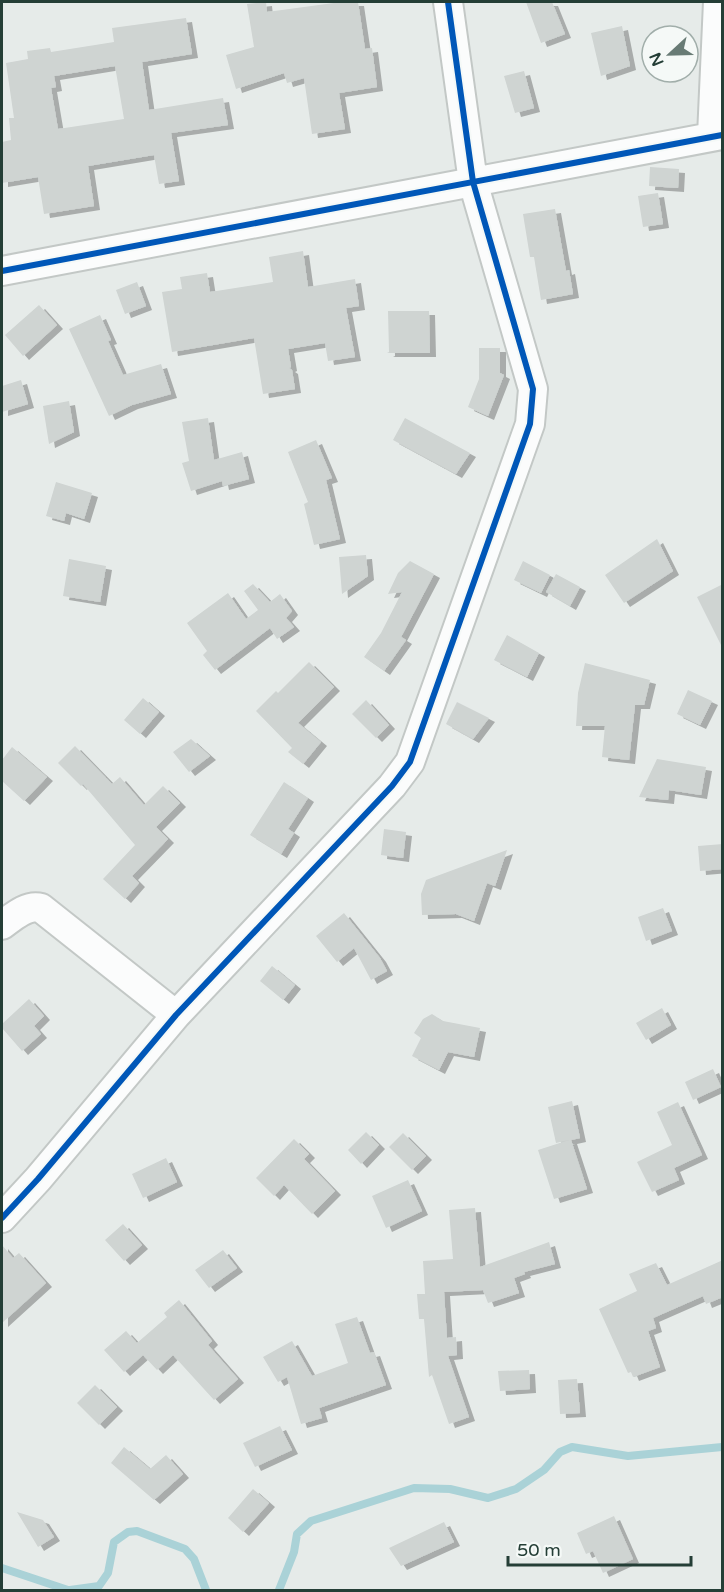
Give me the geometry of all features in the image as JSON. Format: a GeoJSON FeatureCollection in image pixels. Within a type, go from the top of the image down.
{"type":"FeatureCollection","features":[{"type":"Feature","properties":{"kind":"street"},"geometry":{"type":"LineString","coordinates":[[2,1218],[38,1179],[176,1015],[392,786],[410,762],[530,424],[533,406],[533,389],[473,182],[448,2]]}},
{"type":"Feature","properties":{"kind":"street"},"geometry":{"type":"LineString","coordinates":[[2,271],[717,136],[718,2]]}},
{"type":"Feature","properties":{"kind":"street"},"geometry":{"type":"LineString","coordinates":[[2,925],[28,908],[36,906],[41,908],[176,1015]]}},
{"type":"Feature","properties":{"kind":"building"},"geometry":{"type":"Polygon","coordinates":[[[266,2],[267,12],[341,2],[358,2],[365,49],[372,48],[377,87],[339,93],[345,129],[312,134],[304,78],[287,83],[284,73],[236,89],[226,55],[254,47],[247,4],[266,2]]]}},
{"type":"Feature","properties":{"kind":"building"},"geometry":{"type":"Polygon","coordinates":[[[526,2],[552,2],[565,34],[541,43],[526,2]]]}},
{"type":"Feature","properties":{"kind":"building"},"geometry":{"type":"Polygon","coordinates":[[[186,18],[192,54],[142,62],[149,110],[223,98],[228,125],[171,133],[179,181],[159,184],[154,155],[88,166],[94,206],[44,214],[38,177],[2,183],[2,142],[11,140],[9,118],[14,118],[6,63],[28,59],[27,51],[50,48],[51,52],[114,42],[112,28],[186,18]],[[115,66],[54,76],[56,87],[51,88],[58,129],[124,119],[115,66]]]}},
{"type":"Feature","properties":{"kind":"building"},"geometry":{"type":"Polygon","coordinates":[[[622,26],[630,66],[601,76],[591,33],[622,26]]]}},
{"type":"Feature","properties":{"kind":"building"},"geometry":{"type":"Polygon","coordinates":[[[524,71],[534,108],[515,113],[504,76],[524,71]]]}},
{"type":"Feature","properties":{"kind":"building"},"geometry":{"type":"Polygon","coordinates":[[[650,167],[679,169],[678,188],[649,186],[650,167]]]}},
{"type":"Feature","properties":{"kind":"building"},"geometry":{"type":"Polygon","coordinates":[[[658,193],[663,224],[643,227],[638,196],[658,193]]]}},
{"type":"Feature","properties":{"kind":"building"},"geometry":{"type":"Polygon","coordinates":[[[555,209],[566,271],[569,270],[573,294],[541,300],[534,257],[530,257],[523,214],[555,209]]]}},
{"type":"Feature","properties":{"kind":"building"},"geometry":{"type":"Polygon","coordinates":[[[303,251],[308,287],[355,279],[359,306],[346,308],[355,357],[328,361],[325,343],[288,349],[291,367],[289,368],[292,370],[295,389],[263,394],[254,338],[172,352],[162,292],[182,289],[180,277],[207,273],[210,292],[273,282],[269,257],[303,251]]]}},
{"type":"Feature","properties":{"kind":"building"},"geometry":{"type":"Polygon","coordinates":[[[137,282],[146,306],[125,314],[116,290],[137,282]]]}},
{"type":"Feature","properties":{"kind":"building"},"geometry":{"type":"Polygon","coordinates":[[[39,305],[57,325],[23,356],[5,335],[39,305]]]}},
{"type":"Feature","properties":{"kind":"building"},"geometry":{"type":"Polygon","coordinates":[[[388,311],[429,311],[430,353],[387,353],[389,352],[388,311]]]}},
{"type":"Feature","properties":{"kind":"building"},"geometry":{"type":"Polygon","coordinates":[[[100,315],[111,340],[108,341],[123,375],[161,364],[171,394],[132,405],[109,416],[69,329],[100,315]]]}},
{"type":"Feature","properties":{"kind":"building"},"geometry":{"type":"Polygon","coordinates":[[[479,348],[500,348],[500,373],[504,375],[488,416],[468,407],[479,379],[479,348]]]}},
{"type":"Feature","properties":{"kind":"building"},"geometry":{"type":"Polygon","coordinates":[[[21,380],[28,404],[2,412],[2,386],[21,380]]]}},
{"type":"Feature","properties":{"kind":"building"},"geometry":{"type":"Polygon","coordinates":[[[69,401],[74,432],[49,444],[43,406],[69,401]]]}},
{"type":"Feature","properties":{"kind":"building"},"geometry":{"type":"Polygon","coordinates":[[[208,418],[214,460],[242,452],[249,479],[223,486],[222,481],[191,491],[182,463],[189,461],[182,422],[208,418]]]}},
{"type":"Feature","properties":{"kind":"building"},"geometry":{"type":"Polygon","coordinates":[[[405,418],[470,453],[456,474],[393,440],[405,418]]]}},
{"type":"Feature","properties":{"kind":"building"},"geometry":{"type":"Polygon","coordinates":[[[316,440],[332,478],[326,480],[340,539],[314,545],[304,504],[308,502],[288,452],[316,440]]]}},
{"type":"Feature","properties":{"kind":"building"},"geometry":{"type":"Polygon","coordinates":[[[56,482],[92,493],[84,519],[66,513],[64,521],[46,516],[56,482]]]}},
{"type":"Feature","properties":{"kind":"building"},"geometry":{"type":"Polygon","coordinates":[[[657,539],[673,571],[624,603],[605,575],[657,539]]]}},
{"type":"Feature","properties":{"kind":"building"},"geometry":{"type":"Polygon","coordinates":[[[366,555],[368,576],[342,594],[339,557],[366,555]]]}},
{"type":"Feature","properties":{"kind":"building"},"geometry":{"type":"Polygon","coordinates":[[[69,559],[106,566],[100,602],[63,596],[69,559]]]}},
{"type":"Feature","properties":{"kind":"building"},"geometry":{"type":"Polygon","coordinates":[[[410,561],[434,574],[401,637],[406,640],[384,671],[364,657],[381,633],[402,592],[388,594],[398,573],[410,561]]]}},
{"type":"Feature","properties":{"kind":"building"},"geometry":{"type":"Polygon","coordinates":[[[523,561],[550,575],[541,593],[514,580],[523,561]]]}},
{"type":"Feature","properties":{"kind":"building"},"geometry":{"type":"Polygon","coordinates":[[[556,574],[580,587],[570,606],[546,592],[556,574]]]}},
{"type":"Feature","properties":{"kind":"building"},"geometry":{"type":"Polygon","coordinates":[[[253,584],[270,602],[280,594],[292,611],[286,618],[294,627],[277,639],[270,628],[215,670],[203,655],[207,651],[187,623],[228,593],[246,619],[258,610],[244,591],[253,584]]]}},
{"type":"Feature","properties":{"kind":"building"},"geometry":{"type":"Polygon","coordinates":[[[723,584],[723,649],[697,597],[723,584]]]}},
{"type":"Feature","properties":{"kind":"building"},"geometry":{"type":"Polygon","coordinates":[[[507,635],[539,653],[527,677],[494,660],[507,635]]]}},
{"type":"Feature","properties":{"kind":"building"},"geometry":{"type":"Polygon","coordinates":[[[309,662],[334,687],[298,723],[321,742],[303,764],[288,752],[292,748],[256,711],[309,662]]]}},
{"type":"Feature","properties":{"kind":"building"},"geometry":{"type":"Polygon","coordinates":[[[585,663],[650,680],[644,705],[635,705],[629,760],[602,757],[605,726],[576,726],[578,693],[585,663]]]}},
{"type":"Feature","properties":{"kind":"building"},"geometry":{"type":"Polygon","coordinates":[[[688,690],[712,701],[700,725],[677,714],[688,690]]]}},
{"type":"Feature","properties":{"kind":"building"},"geometry":{"type":"Polygon","coordinates":[[[143,698],[159,712],[140,734],[124,720],[143,698]]]}},
{"type":"Feature","properties":{"kind":"building"},"geometry":{"type":"Polygon","coordinates":[[[366,700],[389,725],[376,738],[352,714],[366,700]]]}},
{"type":"Feature","properties":{"kind":"building"},"geometry":{"type":"Polygon","coordinates":[[[457,702],[489,718],[473,739],[446,724],[457,702]]]}},
{"type":"Feature","properties":{"kind":"building"},"geometry":{"type":"Polygon","coordinates":[[[191,739],[210,756],[189,772],[173,752],[191,739]]]}},
{"type":"Feature","properties":{"kind":"building"},"geometry":{"type":"Polygon","coordinates":[[[75,746],[112,784],[120,777],[144,805],[163,786],[180,803],[156,827],[168,839],[132,876],[139,883],[125,899],[103,879],[135,845],[83,784],[81,786],[58,763],[75,746]]]}},
{"type":"Feature","properties":{"kind":"building"},"geometry":{"type":"Polygon","coordinates":[[[12,747],[47,777],[24,801],[2,781],[2,760],[12,747]]]}},
{"type":"Feature","properties":{"kind":"building"},"geometry":{"type":"Polygon","coordinates":[[[657,759],[706,767],[701,795],[669,790],[668,800],[639,797],[657,759]]]}},
{"type":"Feature","properties":{"kind":"building"},"geometry":{"type":"Polygon","coordinates":[[[284,782],[308,798],[288,829],[294,833],[281,854],[250,835],[284,782]]]}},
{"type":"Feature","properties":{"kind":"building"},"geometry":{"type":"Polygon","coordinates":[[[384,829],[406,832],[403,858],[381,855],[384,829]]]}},
{"type":"Feature","properties":{"kind":"building"},"geometry":{"type":"Polygon","coordinates":[[[723,844],[723,869],[700,871],[698,846],[723,844]]]}},
{"type":"Feature","properties":{"kind":"building"},"geometry":{"type":"Polygon","coordinates":[[[507,850],[495,886],[487,883],[474,921],[456,914],[422,915],[421,894],[426,880],[507,850]]]}},
{"type":"Feature","properties":{"kind":"building"},"geometry":{"type":"Polygon","coordinates":[[[663,908],[672,931],[646,941],[638,917],[663,908]]]}},
{"type":"Feature","properties":{"kind":"building"},"geometry":{"type":"Polygon","coordinates":[[[344,913],[380,958],[387,971],[371,980],[354,948],[337,962],[316,936],[344,913]]]}},
{"type":"Feature","properties":{"kind":"building"},"geometry":{"type":"Polygon","coordinates":[[[272,966],[295,985],[283,1000],[260,981],[272,966]]]}},
{"type":"Feature","properties":{"kind":"building"},"geometry":{"type":"Polygon","coordinates":[[[29,999],[44,1016],[34,1026],[41,1034],[22,1051],[2,1028],[2,1024],[29,999]]]}},
{"type":"Feature","properties":{"kind":"building"},"geometry":{"type":"Polygon","coordinates":[[[662,1008],[671,1025],[646,1040],[636,1023],[662,1008]]]}},
{"type":"Feature","properties":{"kind":"building"},"geometry":{"type":"Polygon","coordinates":[[[432,1014],[443,1021],[480,1028],[474,1057],[448,1052],[439,1070],[412,1056],[421,1038],[414,1033],[423,1019],[432,1014]]]}},
{"type":"Feature","properties":{"kind":"building"},"geometry":{"type":"Polygon","coordinates":[[[713,1069],[721,1087],[693,1100],[685,1082],[713,1069]]]}},
{"type":"Feature","properties":{"kind":"building"},"geometry":{"type":"Polygon","coordinates":[[[572,1101],[580,1138],[571,1140],[587,1189],[554,1199],[538,1150],[569,1140],[556,1143],[548,1107],[572,1101]]]}},
{"type":"Feature","properties":{"kind":"building"},"geometry":{"type":"Polygon","coordinates":[[[678,1102],[702,1155],[674,1168],[679,1180],[652,1192],[637,1162],[672,1145],[657,1112],[678,1102]]]}},
{"type":"Feature","properties":{"kind":"building"},"geometry":{"type":"Polygon","coordinates":[[[366,1132],[379,1145],[361,1164],[348,1150],[366,1132]]]}},
{"type":"Feature","properties":{"kind":"building"},"geometry":{"type":"Polygon","coordinates":[[[403,1133],[426,1156],[412,1170],[389,1147],[403,1133]]]}},
{"type":"Feature","properties":{"kind":"building"},"geometry":{"type":"Polygon","coordinates":[[[294,1139],[309,1154],[304,1159],[335,1191],[312,1214],[284,1185],[274,1196],[256,1178],[294,1139]]]}},
{"type":"Feature","properties":{"kind":"building"},"geometry":{"type":"Polygon","coordinates":[[[166,1158],[177,1182],[143,1198],[132,1174],[166,1158]]]}},
{"type":"Feature","properties":{"kind":"building"},"geometry":{"type":"Polygon","coordinates":[[[408,1180],[422,1211],[386,1228],[372,1196],[408,1180]]]}},
{"type":"Feature","properties":{"kind":"building"},"geometry":{"type":"Polygon","coordinates":[[[475,1208],[480,1267],[549,1242],[555,1264],[524,1272],[525,1274],[514,1278],[519,1293],[488,1303],[483,1290],[444,1292],[447,1338],[456,1337],[457,1355],[448,1356],[469,1417],[449,1424],[432,1375],[429,1377],[424,1319],[419,1319],[417,1294],[425,1294],[423,1261],[453,1259],[449,1210],[475,1208]]]}},
{"type":"Feature","properties":{"kind":"building"},"geometry":{"type":"Polygon","coordinates":[[[123,1224],[142,1245],[124,1261],[105,1240],[123,1224]]]}},
{"type":"Feature","properties":{"kind":"building"},"geometry":{"type":"Polygon","coordinates":[[[2,1245],[13,1258],[19,1253],[46,1283],[2,1323],[2,1245]]]}},
{"type":"Feature","properties":{"kind":"building"},"geometry":{"type":"Polygon","coordinates":[[[223,1250],[237,1268],[209,1288],[195,1270],[223,1250]]]}},
{"type":"Feature","properties":{"kind":"building"},"geometry":{"type":"Polygon","coordinates":[[[723,1260],[723,1297],[706,1304],[703,1296],[653,1318],[656,1328],[648,1331],[660,1367],[633,1377],[631,1372],[628,1373],[599,1309],[637,1291],[629,1274],[656,1263],[667,1285],[723,1260]]]}},
{"type":"Feature","properties":{"kind":"building"},"geometry":{"type":"Polygon","coordinates":[[[179,1300],[212,1341],[208,1345],[238,1379],[214,1400],[173,1355],[157,1370],[143,1355],[124,1372],[104,1350],[126,1331],[137,1343],[167,1317],[164,1313],[179,1300]]]}},
{"type":"Feature","properties":{"kind":"building"},"geometry":{"type":"Polygon","coordinates":[[[357,1317],[370,1353],[374,1352],[386,1385],[319,1408],[322,1418],[301,1424],[287,1377],[278,1382],[263,1357],[292,1341],[312,1376],[348,1363],[335,1324],[357,1317]]]}},
{"type":"Feature","properties":{"kind":"building"},"geometry":{"type":"Polygon","coordinates":[[[529,1370],[530,1389],[500,1391],[498,1371],[529,1370]]]}},
{"type":"Feature","properties":{"kind":"building"},"geometry":{"type":"Polygon","coordinates":[[[577,1379],[580,1413],[560,1414],[558,1380],[577,1379]]]}},
{"type":"Feature","properties":{"kind":"building"},"geometry":{"type":"Polygon","coordinates":[[[95,1385],[117,1407],[99,1425],[77,1403],[95,1385]]]}},
{"type":"Feature","properties":{"kind":"building"},"geometry":{"type":"Polygon","coordinates":[[[280,1426],[292,1450],[255,1467],[243,1443],[280,1426]]]}},
{"type":"Feature","properties":{"kind":"building"},"geometry":{"type":"Polygon","coordinates":[[[124,1447],[150,1469],[166,1455],[183,1474],[154,1500],[111,1463],[124,1447]]]}},
{"type":"Feature","properties":{"kind":"building"},"geometry":{"type":"Polygon","coordinates":[[[253,1489],[269,1503],[243,1532],[228,1518],[253,1489]]]}},
{"type":"Feature","properties":{"kind":"building"},"geometry":{"type":"Polygon","coordinates":[[[17,1512],[43,1520],[54,1537],[38,1547],[17,1512]]]}},
{"type":"Feature","properties":{"kind":"building"},"geometry":{"type":"Polygon","coordinates":[[[614,1516],[633,1559],[603,1573],[593,1551],[586,1554],[577,1533],[614,1516]]]}},
{"type":"Feature","properties":{"kind":"building"},"geometry":{"type":"Polygon","coordinates":[[[444,1522],[454,1542],[401,1566],[389,1548],[444,1522]]]}},
{"type":"Feature","properties":{"kind":"waterway"},"geometry":{"type":"LineString","coordinates":[[279,1590],[294,1552],[297,1534],[311,1521],[414,1488],[450,1489],[488,1498],[516,1489],[544,1470],[560,1452],[572,1447],[628,1456],[722,1447]]}},
{"type":"Feature","properties":{"kind":"waterway"},"geometry":{"type":"LineString","coordinates":[[70,1590],[99,1586],[108,1573],[114,1542],[128,1532],[137,1531],[185,1549],[194,1559],[206,1590]]}},
{"type":"Feature","properties":{"kind":"waterway"},"geometry":{"type":"LineString","coordinates":[[2,1568],[68,1590]]}},
{"type":"Feature","properties":{"kind":"cycle path"},"geometry":{"type":"LineString","coordinates":[[2,1218],[38,1179],[176,1015],[392,786],[410,762],[530,424],[533,389],[473,182],[448,2]]}},
{"type":"Feature","properties":{"kind":"cycle path"},"geometry":{"type":"LineString","coordinates":[[2,271],[722,135]]}}]}
